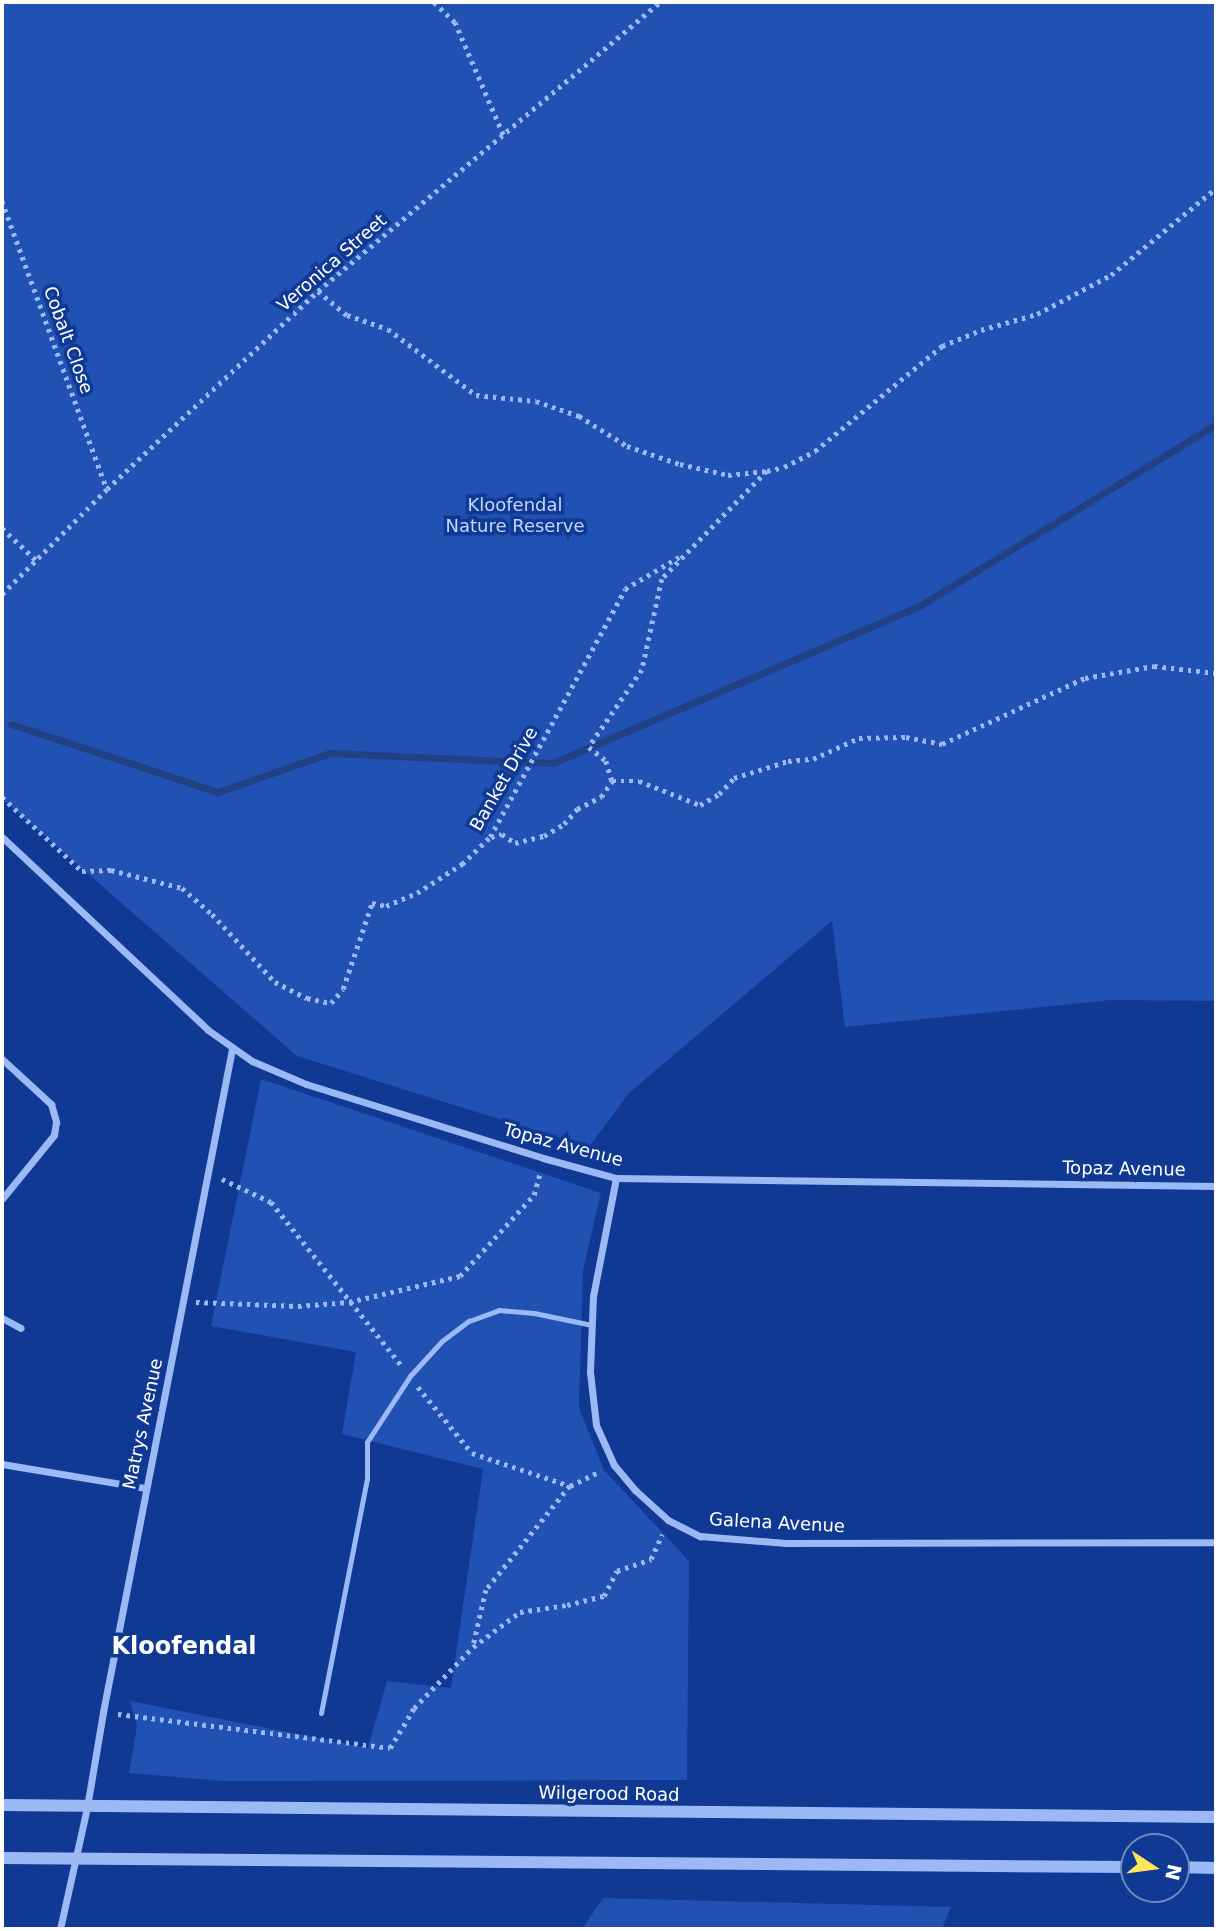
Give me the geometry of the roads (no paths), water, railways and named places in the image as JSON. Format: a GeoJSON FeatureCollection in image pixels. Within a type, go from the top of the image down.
{"type":"FeatureCollection","features":[{"type":"Feature","properties":{"kind":"street","name":"Topaz Avenue"},"geometry":{"type":"LineString","coordinates":[[2,837],[232,1049],[252,1061],[306,1084],[543,1158],[616,1178],[1216,1186]]}},
{"type":"Feature","properties":{"kind":"street","name":"Matrys Avenue"},"geometry":{"type":"LineString","coordinates":[[61,1929],[87,1807],[103,1712],[232,1049]]}},
{"type":"Feature","properties":{"kind":"street"},"geometry":{"type":"LineString","coordinates":[[2,1059],[51,1104],[56,1122],[54,1135],[2,1199]]}},
{"type":"Feature","properties":{"kind":"street","name":"Galena Avenue"},"geometry":{"type":"LineString","coordinates":[[616,1178],[593,1296],[590,1372],[596,1425],[614,1465],[635,1490],[668,1520],[700,1536],[776,1542],[1216,1542]]}},
{"type":"Feature","properties":{"kind":"street"},"geometry":{"type":"LineString","coordinates":[[2,1318],[21,1328]]}},
{"type":"Feature","properties":{"kind":"street"},"geometry":{"type":"LineString","coordinates":[[2,1464],[146,1489]]}},
{"type":"Feature","properties":{"kind":"street","name":"Wilgerood Road"},"geometry":{"type":"LineString","coordinates":[[2,1805],[1216,1817]]}},
{"type":"Feature","properties":{"kind":"street"},"geometry":{"type":"LineString","coordinates":[[2,1858],[1120,1867]]}},
{"type":"Feature","properties":{"kind":"street"},"geometry":{"type":"LineString","coordinates":[[1190,1867],[1216,1868]]}},
{"type":"Feature","properties":{"kind":"lane"},"geometry":{"type":"LineString","coordinates":[[321,1713],[366,1479],[367,1442],[410,1376],[442,1341],[470,1321],[499,1310],[592,1325]]}},
{"type":"Feature","properties":{"kind":"waterway"},"geometry":{"type":"LineString","coordinates":[[11,724],[218,792],[330,753],[553,763],[921,605],[1216,424]]}},
{"type":"Feature","properties":{"kind":"district","name":"Kloofendal"},"geometry":{"type":"Point","coordinates":[184,1647]}},
{"type":"Feature","properties":{"kind":"park label","name":"Kloofendal Nature Reserve"},"geometry":{"type":"Point","coordinates":[515,516]}}]}
